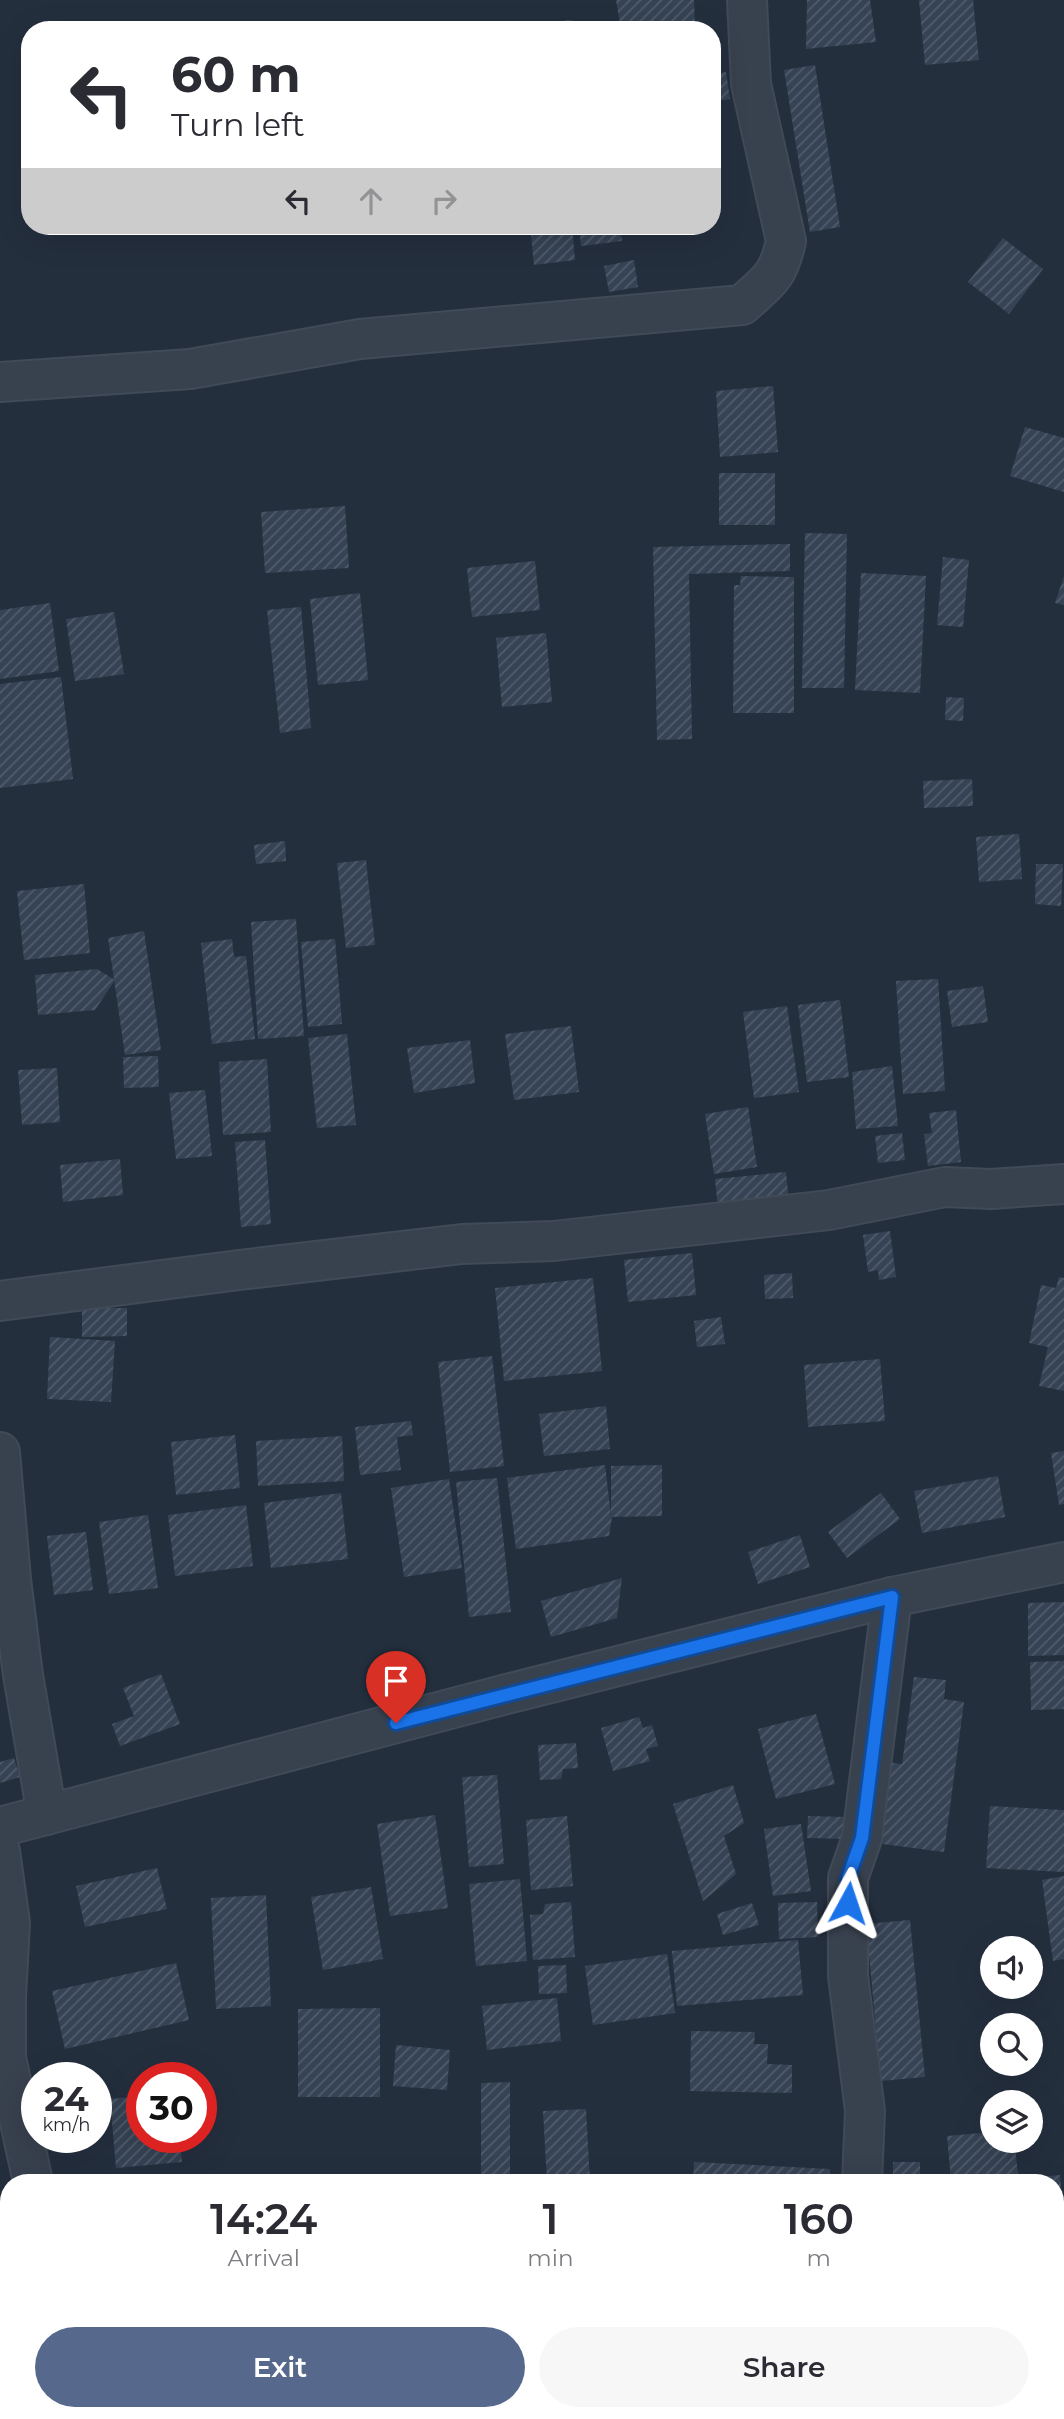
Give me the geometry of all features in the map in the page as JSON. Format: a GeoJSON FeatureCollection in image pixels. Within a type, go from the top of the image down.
{"type":"FeatureCollection","features":[{"type":"Feature","properties":{"kind":"street"},"geometry":{"type":"LineString","coordinates":[[0,382],[190,369],[360,339],[742,305],[767,283],[780,266],[786,241],[751,84],[747,0]]}},
{"type":"Feature","properties":{"kind":"street"},"geometry":{"type":"LineString","coordinates":[[0,1301],[449,1246],[554,1241],[829,1210],[945,1187],[991,1189],[1064,1184]]}},
{"type":"Feature","properties":{"kind":"street"},"geometry":{"type":"LineString","coordinates":[[0,1452],[23,1675],[47,1815]]}},
{"type":"Feature","properties":{"kind":"street"},"geometry":{"type":"LineString","coordinates":[[0,1827],[503,1695],[892,1597],[1064,1562]]}},
{"type":"Feature","properties":{"kind":"street"},"geometry":{"type":"LineString","coordinates":[[862,2174],[865,2110],[848,1976],[848,1878],[862,1838],[892,1597]]}},
{"type":"Feature","properties":{"kind":"street"},"geometry":{"type":"LineString","coordinates":[[0,1851],[10,1923],[6,2058],[31,2174]]}},
{"type":"Feature","properties":{"kind":"building"},"geometry":{"type":"Polygon","coordinates":[[[616,0],[694,0],[695,21],[620,21],[616,0]]]}},
{"type":"Feature","properties":{"kind":"building"},"geometry":{"type":"Polygon","coordinates":[[[807,0],[870,0],[876,42],[806,49],[807,0]]]}},
{"type":"Feature","properties":{"kind":"building"},"geometry":{"type":"Polygon","coordinates":[[[919,0],[973,0],[979,60],[925,65],[919,0]]]}},
{"type":"Feature","properties":{"kind":"building"},"geometry":{"type":"Polygon","coordinates":[[[815,65],[840,227],[810,232],[784,70],[815,65]]]}},
{"type":"Feature","properties":{"kind":"building"},"geometry":{"type":"Polygon","coordinates":[[[726,72],[730,99],[721,100],[721,73],[726,72]]]}},
{"type":"Feature","properties":{"kind":"building"},"geometry":{"type":"Polygon","coordinates":[[[531,235],[573,235],[575,260],[534,265],[531,235]]]}},
{"type":"Feature","properties":{"kind":"building"},"geometry":{"type":"Polygon","coordinates":[[[580,235],[621,235],[622,241],[581,246],[580,235]]]}},
{"type":"Feature","properties":{"kind":"building"},"geometry":{"type":"Polygon","coordinates":[[[1003,238],[1043,269],[1009,314],[968,282],[1003,238]]]}},
{"type":"Feature","properties":{"kind":"building"},"geometry":{"type":"Polygon","coordinates":[[[634,260],[638,287],[609,292],[604,266],[634,260]]]}},
{"type":"Feature","properties":{"kind":"building"},"geometry":{"type":"Polygon","coordinates":[[[773,386],[778,452],[720,457],[716,391],[773,386]]]}},
{"type":"Feature","properties":{"kind":"building"},"geometry":{"type":"Polygon","coordinates":[[[1025,427],[1064,438],[1064,492],[1010,476],[1025,427]]]}},
{"type":"Feature","properties":{"kind":"building"},"geometry":{"type":"Polygon","coordinates":[[[719,473],[775,473],[775,525],[719,525],[719,473]]]}},
{"type":"Feature","properties":{"kind":"building"},"geometry":{"type":"Polygon","coordinates":[[[345,506],[349,568],[265,573],[261,512],[345,506]]]}},
{"type":"Feature","properties":{"kind":"building"},"geometry":{"type":"Polygon","coordinates":[[[805,533],[847,534],[844,688],[802,688],[805,533]]]}},
{"type":"Feature","properties":{"kind":"building"},"geometry":{"type":"Polygon","coordinates":[[[790,544],[790,571],[689,574],[692,739],[657,740],[653,547],[790,544]]]}},
{"type":"Feature","properties":{"kind":"building"},"geometry":{"type":"Polygon","coordinates":[[[943,557],[969,560],[963,627],[937,625],[943,557]]]}},
{"type":"Feature","properties":{"kind":"building"},"geometry":{"type":"Polygon","coordinates":[[[535,561],[540,610],[472,617],[467,568],[535,561]]]}},
{"type":"Feature","properties":{"kind":"building"},"geometry":{"type":"Polygon","coordinates":[[[861,573],[926,576],[920,693],[855,690],[861,573]]]}},
{"type":"Feature","properties":{"kind":"building"},"geometry":{"type":"Polygon","coordinates":[[[741,576],[794,577],[794,713],[733,713],[734,585],[740,585],[741,576]]]}},
{"type":"Feature","properties":{"kind":"building"},"geometry":{"type":"Polygon","coordinates":[[[1064,576],[1064,605],[1055,603],[1064,576]]]}},
{"type":"Feature","properties":{"kind":"building"},"geometry":{"type":"Polygon","coordinates":[[[360,593],[368,680],[318,685],[310,599],[360,593]]]}},
{"type":"Feature","properties":{"kind":"building"},"geometry":{"type":"Polygon","coordinates":[[[50,603],[59,671],[0,679],[0,610],[50,603]]]}},
{"type":"Feature","properties":{"kind":"building"},"geometry":{"type":"Polygon","coordinates":[[[301,607],[311,728],[280,733],[267,610],[301,607]]]}},
{"type":"Feature","properties":{"kind":"building"},"geometry":{"type":"Polygon","coordinates":[[[114,612],[124,674],[75,681],[66,619],[114,612]]]}},
{"type":"Feature","properties":{"kind":"building"},"geometry":{"type":"Polygon","coordinates":[[[546,633],[552,702],[502,707],[496,638],[546,633]]]}},
{"type":"Feature","properties":{"kind":"building"},"geometry":{"type":"Polygon","coordinates":[[[61,677],[73,779],[0,788],[0,684],[61,677]]]}},
{"type":"Feature","properties":{"kind":"building"},"geometry":{"type":"Polygon","coordinates":[[[946,697],[964,698],[963,721],[945,720],[946,697]]]}},
{"type":"Feature","properties":{"kind":"building"},"geometry":{"type":"Polygon","coordinates":[[[972,779],[973,806],[924,808],[923,781],[972,779]]]}},
{"type":"Feature","properties":{"kind":"building"},"geometry":{"type":"Polygon","coordinates":[[[1019,834],[1022,879],[979,882],[976,837],[1019,834]]]}},
{"type":"Feature","properties":{"kind":"building"},"geometry":{"type":"Polygon","coordinates":[[[285,841],[286,861],[256,864],[254,845],[285,841]]]}},
{"type":"Feature","properties":{"kind":"building"},"geometry":{"type":"Polygon","coordinates":[[[366,860],[375,945],[346,948],[337,863],[366,860]]]}},
{"type":"Feature","properties":{"kind":"building"},"geometry":{"type":"Polygon","coordinates":[[[1036,864],[1063,864],[1061,906],[1035,904],[1036,864]]]}},
{"type":"Feature","properties":{"kind":"building"},"geometry":{"type":"Polygon","coordinates":[[[84,884],[90,953],[24,960],[17,891],[84,884]]]}},
{"type":"Feature","properties":{"kind":"building"},"geometry":{"type":"Polygon","coordinates":[[[296,919],[304,1036],[258,1039],[251,922],[296,919]]]}},
{"type":"Feature","properties":{"kind":"building"},"geometry":{"type":"Polygon","coordinates":[[[144,931],[161,1050],[125,1055],[108,938],[144,931]]]}},
{"type":"Feature","properties":{"kind":"building"},"geometry":{"type":"Polygon","coordinates":[[[232,939],[234,957],[246,956],[255,1039],[212,1044],[201,943],[232,939]]]}},
{"type":"Feature","properties":{"kind":"building"},"geometry":{"type":"Polygon","coordinates":[[[335,939],[342,1024],[308,1027],[301,942],[335,939]]]}},
{"type":"Feature","properties":{"kind":"building"},"geometry":{"type":"Polygon","coordinates":[[[97,969],[115,980],[95,1010],[38,1015],[35,975],[97,969]]]}},
{"type":"Feature","properties":{"kind":"building"},"geometry":{"type":"Polygon","coordinates":[[[938,979],[945,1091],[903,1094],[896,981],[938,979]]]}},
{"type":"Feature","properties":{"kind":"building"},"geometry":{"type":"Polygon","coordinates":[[[983,986],[988,1022],[952,1027],[947,991],[983,986]]]}},
{"type":"Feature","properties":{"kind":"building"},"geometry":{"type":"Polygon","coordinates":[[[840,1000],[849,1077],[807,1082],[798,1005],[840,1000]]]}},
{"type":"Feature","properties":{"kind":"building"},"geometry":{"type":"Polygon","coordinates":[[[787,1006],[799,1092],[754,1098],[743,1012],[787,1006]]]}},
{"type":"Feature","properties":{"kind":"building"},"geometry":{"type":"Polygon","coordinates":[[[571,1026],[579,1092],[514,1100],[505,1034],[571,1026]]]}},
{"type":"Feature","properties":{"kind":"building"},"geometry":{"type":"Polygon","coordinates":[[[347,1034],[356,1125],[317,1128],[308,1038],[347,1034]]]}},
{"type":"Feature","properties":{"kind":"building"},"geometry":{"type":"Polygon","coordinates":[[[470,1040],[475,1083],[414,1093],[407,1048],[470,1040]]]}},
{"type":"Feature","properties":{"kind":"building"},"geometry":{"type":"Polygon","coordinates":[[[158,1056],[159,1087],[124,1088],[123,1057],[158,1056]]]}},
{"type":"Feature","properties":{"kind":"building"},"geometry":{"type":"Polygon","coordinates":[[[267,1059],[271,1132],[223,1135],[219,1062],[267,1059]]]}},
{"type":"Feature","properties":{"kind":"building"},"geometry":{"type":"Polygon","coordinates":[[[892,1066],[898,1126],[856,1129],[852,1072],[892,1066]]]}},
{"type":"Feature","properties":{"kind":"building"},"geometry":{"type":"Polygon","coordinates":[[[57,1068],[60,1122],[22,1125],[18,1070],[57,1068]]]}},
{"type":"Feature","properties":{"kind":"building"},"geometry":{"type":"Polygon","coordinates":[[[205,1090],[212,1156],[176,1159],[169,1093],[205,1090]]]}},
{"type":"Feature","properties":{"kind":"building"},"geometry":{"type":"Polygon","coordinates":[[[748,1107],[757,1167],[714,1174],[705,1114],[748,1107]]]}},
{"type":"Feature","properties":{"kind":"building"},"geometry":{"type":"Polygon","coordinates":[[[956,1110],[961,1162],[928,1166],[924,1134],[932,1133],[929,1113],[956,1110]]]}},
{"type":"Feature","properties":{"kind":"building"},"geometry":{"type":"Polygon","coordinates":[[[902,1133],[905,1160],[878,1163],[875,1136],[902,1133]]]}},
{"type":"Feature","properties":{"kind":"building"},"geometry":{"type":"Polygon","coordinates":[[[265,1140],[271,1224],[241,1227],[235,1142],[265,1140]]]}},
{"type":"Feature","properties":{"kind":"building"},"geometry":{"type":"Polygon","coordinates":[[[120,1159],[123,1195],[63,1202],[60,1165],[120,1159]]]}},
{"type":"Feature","properties":{"kind":"building"},"geometry":{"type":"Polygon","coordinates":[[[786,1172],[789,1203],[718,1209],[715,1179],[786,1172]]]}},
{"type":"Feature","properties":{"kind":"building"},"geometry":{"type":"Polygon","coordinates":[[[890,1231],[896,1277],[879,1280],[878,1270],[868,1272],[863,1235],[890,1231]]]}},
{"type":"Feature","properties":{"kind":"building"},"geometry":{"type":"Polygon","coordinates":[[[692,1253],[696,1295],[628,1302],[624,1260],[692,1253]]]}},
{"type":"Feature","properties":{"kind":"building"},"geometry":{"type":"Polygon","coordinates":[[[792,1273],[793,1298],[765,1299],[764,1275],[792,1273]]]}},
{"type":"Feature","properties":{"kind":"building"},"geometry":{"type":"Polygon","coordinates":[[[1059,1277],[1064,1278],[1064,1391],[1039,1386],[1048,1347],[1029,1343],[1041,1285],[1056,1288],[1059,1277]]]}},
{"type":"Feature","properties":{"kind":"building"},"geometry":{"type":"Polygon","coordinates":[[[593,1278],[602,1371],[504,1381],[495,1288],[593,1278]]]}},
{"type":"Feature","properties":{"kind":"building"},"geometry":{"type":"Polygon","coordinates":[[[82,1308],[127,1308],[127,1336],[82,1337],[82,1308]]]}},
{"type":"Feature","properties":{"kind":"building"},"geometry":{"type":"Polygon","coordinates":[[[721,1317],[725,1344],[697,1347],[694,1321],[721,1317]]]}},
{"type":"Feature","properties":{"kind":"building"},"geometry":{"type":"Polygon","coordinates":[[[50,1337],[115,1341],[111,1402],[47,1399],[50,1337]]]}},
{"type":"Feature","properties":{"kind":"building"},"geometry":{"type":"Polygon","coordinates":[[[492,1356],[504,1466],[450,1472],[438,1362],[492,1356]]]}},
{"type":"Feature","properties":{"kind":"building"},"geometry":{"type":"Polygon","coordinates":[[[880,1359],[885,1421],[808,1427],[804,1365],[880,1359]]]}},
{"type":"Feature","properties":{"kind":"building"},"geometry":{"type":"Polygon","coordinates":[[[606,1406],[610,1449],[544,1456],[539,1414],[606,1406]]]}},
{"type":"Feature","properties":{"kind":"building"},"geometry":{"type":"Polygon","coordinates":[[[411,1421],[413,1435],[397,1437],[401,1470],[360,1475],[355,1427],[411,1421]]]}},
{"type":"Feature","properties":{"kind":"building"},"geometry":{"type":"Polygon","coordinates":[[[235,1435],[240,1488],[176,1495],[171,1442],[235,1435]]]}},
{"type":"Feature","properties":{"kind":"building"},"geometry":{"type":"Polygon","coordinates":[[[342,1436],[344,1481],[258,1486],[256,1441],[342,1436]]]}},
{"type":"Feature","properties":{"kind":"building"},"geometry":{"type":"Polygon","coordinates":[[[1064,1451],[1064,1504],[1059,1505],[1051,1453],[1064,1451]]]}},
{"type":"Feature","properties":{"kind":"building"},"geometry":{"type":"Polygon","coordinates":[[[605,1465],[611,1515],[611,1466],[662,1465],[662,1516],[612,1517],[609,1536],[516,1549],[507,1478],[605,1465]]]}},
{"type":"Feature","properties":{"kind":"building"},"geometry":{"type":"Polygon","coordinates":[[[998,1476],[1005,1517],[922,1533],[914,1491],[998,1476]]]}},
{"type":"Feature","properties":{"kind":"building"},"geometry":{"type":"Polygon","coordinates":[[[497,1478],[511,1612],[469,1617],[456,1482],[497,1478]]]}},
{"type":"Feature","properties":{"kind":"building"},"geometry":{"type":"Polygon","coordinates":[[[449,1479],[462,1568],[404,1577],[391,1488],[449,1479]]]}},
{"type":"Feature","properties":{"kind":"building"},"geometry":{"type":"Polygon","coordinates":[[[341,1493],[348,1559],[271,1568],[264,1503],[341,1493]]]}},
{"type":"Feature","properties":{"kind":"building"},"geometry":{"type":"Polygon","coordinates":[[[881,1493],[900,1519],[847,1558],[828,1532],[881,1493]]]}},
{"type":"Feature","properties":{"kind":"building"},"geometry":{"type":"Polygon","coordinates":[[[246,1505],[253,1566],[175,1576],[168,1515],[246,1505]]]}},
{"type":"Feature","properties":{"kind":"building"},"geometry":{"type":"Polygon","coordinates":[[[148,1515],[158,1588],[109,1594],[99,1522],[148,1515]]]}},
{"type":"Feature","properties":{"kind":"building"},"geometry":{"type":"Polygon","coordinates":[[[86,1532],[93,1590],[54,1595],[47,1536],[86,1532]]]}},
{"type":"Feature","properties":{"kind":"building"},"geometry":{"type":"Polygon","coordinates":[[[800,1535],[810,1567],[758,1584],[748,1552],[800,1535]]]}},
{"type":"Feature","properties":{"kind":"building"},"geometry":{"type":"Polygon","coordinates":[[[622,1578],[617,1618],[551,1637],[541,1601],[622,1578]]]}},
{"type":"Feature","properties":{"kind":"building"},"geometry":{"type":"Polygon","coordinates":[[[1064,1602],[1064,1655],[1028,1656],[1028,1603],[1064,1602]]]}},
{"type":"Feature","properties":{"kind":"building"},"geometry":{"type":"Polygon","coordinates":[[[1064,1661],[1064,1709],[1031,1710],[1030,1662],[1064,1661]]]}},
{"type":"Feature","properties":{"kind":"building"},"geometry":{"type":"Polygon","coordinates":[[[161,1674],[180,1724],[120,1746],[112,1724],[134,1716],[123,1688],[161,1674]]]}},
{"type":"Feature","properties":{"kind":"building"},"geometry":{"type":"Polygon","coordinates":[[[914,1677],[946,1680],[944,1699],[964,1702],[944,1852],[875,1843],[886,1762],[902,1764],[914,1677]]]}},
{"type":"Feature","properties":{"kind":"building"},"geometry":{"type":"Polygon","coordinates":[[[816,1714],[835,1784],[776,1799],[758,1729],[816,1714]]]}},
{"type":"Feature","properties":{"kind":"building"},"geometry":{"type":"Polygon","coordinates":[[[639,1717],[643,1728],[652,1725],[658,1746],[646,1749],[650,1761],[613,1771],[601,1728],[639,1717]]]}},
{"type":"Feature","properties":{"kind":"building"},"geometry":{"type":"Polygon","coordinates":[[[576,1743],[578,1768],[563,1769],[561,1779],[540,1780],[538,1745],[576,1743]]]}},
{"type":"Feature","properties":{"kind":"building"},"geometry":{"type":"Polygon","coordinates":[[[14,1758],[20,1777],[0,1783],[0,1762],[14,1758]]]}},
{"type":"Feature","properties":{"kind":"building"},"geometry":{"type":"Polygon","coordinates":[[[497,1775],[504,1864],[469,1867],[462,1777],[497,1775]]]}},
{"type":"Feature","properties":{"kind":"building"},"geometry":{"type":"Polygon","coordinates":[[[733,1785],[744,1823],[724,1836],[736,1874],[703,1901],[673,1804],[733,1785]]]}},
{"type":"Feature","properties":{"kind":"building"},"geometry":{"type":"Polygon","coordinates":[[[990,1806],[1064,1810],[1064,1872],[986,1868],[990,1806]]]}},
{"type":"Feature","properties":{"kind":"building"},"geometry":{"type":"Polygon","coordinates":[[[435,1815],[448,1908],[390,1916],[377,1824],[435,1815]]]}},
{"type":"Feature","properties":{"kind":"building"},"geometry":{"type":"Polygon","coordinates":[[[567,1816],[573,1886],[531,1890],[526,1820],[567,1816]]]}},
{"type":"Feature","properties":{"kind":"building"},"geometry":{"type":"Polygon","coordinates":[[[808,1816],[848,1817],[847,1839],[807,1838],[808,1816]]]}},
{"type":"Feature","properties":{"kind":"building"},"geometry":{"type":"Polygon","coordinates":[[[801,1824],[811,1891],[773,1896],[764,1829],[801,1824]]]}},
{"type":"Feature","properties":{"kind":"building"},"geometry":{"type":"Polygon","coordinates":[[[157,1868],[167,1909],[85,1927],[76,1886],[157,1868]]]}},
{"type":"Feature","properties":{"kind":"building"},"geometry":{"type":"Polygon","coordinates":[[[1064,1876],[1064,1959],[1053,1961],[1042,1880],[1064,1876]]]}},
{"type":"Feature","properties":{"kind":"building"},"geometry":{"type":"Polygon","coordinates":[[[520,1879],[527,1961],[476,1966],[469,1884],[520,1879]]]}},
{"type":"Feature","properties":{"kind":"building"},"geometry":{"type":"Polygon","coordinates":[[[371,1887],[383,1959],[323,1970],[311,1897],[371,1887]]]}},
{"type":"Feature","properties":{"kind":"building"},"geometry":{"type":"Polygon","coordinates":[[[266,1895],[271,2006],[216,2009],[211,1898],[266,1895]]]}},
{"type":"Feature","properties":{"kind":"building"},"geometry":{"type":"Polygon","coordinates":[[[571,1902],[575,1957],[533,1960],[530,1915],[543,1914],[545,1904],[571,1902]]]}},
{"type":"Feature","properties":{"kind":"building"},"geometry":{"type":"Polygon","coordinates":[[[817,1902],[818,1937],[779,1939],[778,1903],[817,1902]]]}},
{"type":"Feature","properties":{"kind":"building"},"geometry":{"type":"Polygon","coordinates":[[[752,1903],[759,1925],[723,1935],[717,1914],[752,1903]]]}},
{"type":"Feature","properties":{"kind":"building"},"geometry":{"type":"Polygon","coordinates":[[[910,1920],[925,2077],[881,2081],[866,1924],[910,1920]]]}},
{"type":"Feature","properties":{"kind":"building"},"geometry":{"type":"Polygon","coordinates":[[[798,1940],[803,1995],[677,2006],[672,1951],[798,1940]]]}},
{"type":"Feature","properties":{"kind":"building"},"geometry":{"type":"Polygon","coordinates":[[[667,1954],[675,2013],[593,2025],[585,1966],[667,1954]]]}},
{"type":"Feature","properties":{"kind":"building"},"geometry":{"type":"Polygon","coordinates":[[[176,1963],[189,2020],[65,2049],[52,1991],[176,1963]]]}},
{"type":"Feature","properties":{"kind":"building"},"geometry":{"type":"Polygon","coordinates":[[[566,1965],[567,1993],[539,1994],[538,1966],[566,1965]]]}},
{"type":"Feature","properties":{"kind":"building"},"geometry":{"type":"Polygon","coordinates":[[[557,1998],[561,2041],[487,2050],[482,2006],[557,1998]]]}},
{"type":"Feature","properties":{"kind":"building"},"geometry":{"type":"Polygon","coordinates":[[[380,2008],[380,2097],[298,2097],[298,2009],[380,2008]]]}},
{"type":"Feature","properties":{"kind":"building"},"geometry":{"type":"Polygon","coordinates":[[[691,2031],[755,2032],[754,2044],[768,2044],[767,2064],[792,2065],[792,2093],[690,2091],[691,2031]]]}},
{"type":"Feature","properties":{"kind":"building"},"geometry":{"type":"Polygon","coordinates":[[[396,2045],[450,2050],[447,2090],[393,2086],[396,2045]]]}},
{"type":"Feature","properties":{"kind":"building"},"geometry":{"type":"Polygon","coordinates":[[[510,2082],[510,2174],[481,2174],[481,2083],[510,2082]]]}},
{"type":"Feature","properties":{"kind":"building"},"geometry":{"type":"Polygon","coordinates":[[[126,2098],[126,2153],[181,2153],[182,2162],[116,2168],[112,2099],[126,2098]]]}},
{"type":"Feature","properties":{"kind":"building"},"geometry":{"type":"Polygon","coordinates":[[[586,2109],[590,2174],[547,2174],[543,2111],[586,2109]]]}},
{"type":"Feature","properties":{"kind":"building"},"geometry":{"type":"Polygon","coordinates":[[[980,2133],[980,2153],[1016,2153],[1018,2174],[950,2174],[947,2136],[980,2133]]]}},
{"type":"Feature","properties":{"kind":"building"},"geometry":{"type":"Polygon","coordinates":[[[694,2162],[830,2169],[830,2174],[693,2174],[694,2162]]]}},
{"type":"Feature","properties":{"kind":"building"},"geometry":{"type":"Polygon","coordinates":[[[893,2162],[920,2162],[920,2174],[893,2174],[893,2162]]]}},
{"type":"Feature","properties":{"kind":"route"},"geometry":{"type":"LineString","coordinates":[[396,1723],[892,1597],[862,1838],[848,1878],[848,1903]]}}]}
